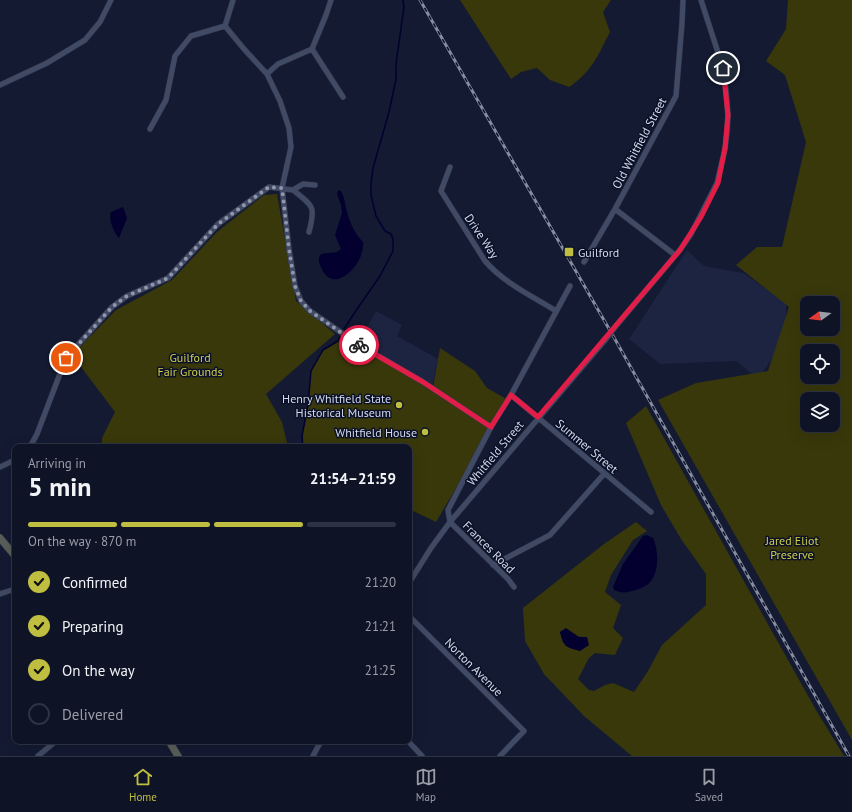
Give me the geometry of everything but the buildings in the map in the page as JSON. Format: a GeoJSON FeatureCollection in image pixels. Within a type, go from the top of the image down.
{"type":"FeatureCollection","features":[{"type":"Feature","properties":{"kind":"main road"},"geometry":{"type":"LineString","coordinates":[[0,538],[12,552]]}},
{"type":"Feature","properties":{"kind":"main road"},"geometry":{"type":"LineString","coordinates":[[171,744],[178,756]]}},
{"type":"Feature","properties":{"kind":"street"},"geometry":{"type":"LineString","coordinates":[[0,85],[48,63],[85,40],[100,22],[111,0]]}},
{"type":"Feature","properties":{"kind":"street"},"geometry":{"type":"LineString","coordinates":[[226,26],[232,0]]}},
{"type":"Feature","properties":{"kind":"street"},"geometry":{"type":"LineString","coordinates":[[267,74],[278,64],[312,49],[331,0]]}},
{"type":"Feature","properties":{"kind":"street","name":"Old Whitfield Street"},"geometry":{"type":"LineString","coordinates":[[584,262],[676,96],[683,0]]}},
{"type":"Feature","properties":{"kind":"street","name":"Whitfield Street"},"geometry":{"type":"LineString","coordinates":[[412,578],[450,522],[675,255],[691,234],[718,183],[725,148],[728,115],[723,68],[701,0]]}},
{"type":"Feature","properties":{"kind":"street"},"geometry":{"type":"LineString","coordinates":[[226,26],[244,49],[267,74],[280,101],[289,128],[292,147],[282,188],[295,286],[301,301],[310,311],[358,344],[423,382],[491,427]]}},
{"type":"Feature","properties":{"kind":"street"},"geometry":{"type":"LineString","coordinates":[[150,129],[166,100],[175,56],[191,36],[226,26]]}},
{"type":"Feature","properties":{"kind":"street"},"geometry":{"type":"LineString","coordinates":[[312,49],[343,97]]}},
{"type":"Feature","properties":{"kind":"street","name":"Drive Way"},"geometry":{"type":"LineString","coordinates":[[450,167],[441,191],[485,261],[507,280],[556,311]]}},
{"type":"Feature","properties":{"kind":"street"},"geometry":{"type":"LineString","coordinates":[[293,190],[303,184],[315,185]]}},
{"type":"Feature","properties":{"kind":"street"},"geometry":{"type":"LineString","coordinates":[[32,444],[38,434],[66,358],[112,307],[127,296],[168,278],[218,224],[269,187],[282,188],[293,190],[307,201],[313,210],[313,217],[309,232]]}},
{"type":"Feature","properties":{"kind":"street"},"geometry":{"type":"LineString","coordinates":[[614,210],[675,255]]}},
{"type":"Feature","properties":{"kind":"street"},"geometry":{"type":"LineString","coordinates":[[450,522],[448,510],[450,505],[491,427],[511,395],[570,286]]}},
{"type":"Feature","properties":{"kind":"street","name":"Summer Street"},"geometry":{"type":"LineString","coordinates":[[511,395],[651,512]]}},
{"type":"Feature","properties":{"kind":"street"},"geometry":{"type":"LineString","coordinates":[[0,467],[12,461]]}},
{"type":"Feature","properties":{"kind":"street"},"geometry":{"type":"LineString","coordinates":[[493,565],[550,535],[604,474]]}},
{"type":"Feature","properties":{"kind":"street","name":"Frances Road"},"geometry":{"type":"LineString","coordinates":[[450,522],[508,579],[514,587]]}},
{"type":"Feature","properties":{"kind":"street"},"geometry":{"type":"LineString","coordinates":[[0,594],[12,590]]}},
{"type":"Feature","properties":{"kind":"street","name":"Norton Avenue"},"geometry":{"type":"LineString","coordinates":[[412,619],[524,731],[500,756]]}},
{"type":"Feature","properties":{"kind":"street"},"geometry":{"type":"LineString","coordinates":[[38,756],[52,744]]}},
{"type":"Feature","properties":{"kind":"street"},"geometry":{"type":"LineString","coordinates":[[313,756],[319,744]]}},
{"type":"Feature","properties":{"kind":"street"},"geometry":{"type":"LineString","coordinates":[[411,744],[422,756]]}},
{"type":"Feature","properties":{"kind":"shaded area"},"geometry":{"type":"Polygon","coordinates":[[[340,190],[344,198],[351,224],[363,242],[363,250],[354,267],[348,274],[340,278],[333,279],[326,276],[320,266],[319,260],[320,255],[322,254],[336,252],[341,249],[335,235],[342,213],[337,194],[340,190]]]}},
{"type":"Feature","properties":{"kind":"shaded area"},"geometry":{"type":"Polygon","coordinates":[[[123,207],[127,218],[119,238],[112,226],[110,215],[111,212],[123,207]]]}},
{"type":"Feature","properties":{"kind":"shaded area"},"geometry":{"type":"Polygon","coordinates":[[[687,250],[704,266],[743,273],[786,302],[786,317],[781,346],[758,379],[736,361],[660,364],[629,339],[687,250]]]}},
{"type":"Feature","properties":{"kind":"shaded area"},"geometry":{"type":"Polygon","coordinates":[[[376,311],[402,325],[397,336],[438,359],[432,388],[358,344],[376,311]]]}},
{"type":"Feature","properties":{"kind":"shaded area"},"geometry":{"type":"Polygon","coordinates":[[[647,535],[653,538],[657,556],[656,569],[651,581],[647,585],[634,591],[619,592],[614,590],[613,587],[623,564],[643,536],[647,535]]]}},
{"type":"Feature","properties":{"kind":"shaded area"},"geometry":{"type":"Polygon","coordinates":[[[566,628],[579,637],[587,637],[589,645],[580,651],[566,646],[560,632],[566,628]]]}},
{"type":"Feature","properties":{"kind":"green space"},"geometry":{"type":"Polygon","coordinates":[[[460,0],[611,0],[603,12],[610,32],[598,56],[589,69],[569,87],[550,80],[537,68],[521,72],[511,79],[460,0]]]}},
{"type":"Feature","properties":{"kind":"green space","name":"Jared Eliot Preserve"},"geometry":{"type":"Polygon","coordinates":[[[788,0],[852,0],[852,740],[658,400],[696,383],[768,371],[789,307],[736,265],[757,247],[782,247],[806,142],[785,75],[766,61],[786,29],[788,0]]]}},
{"type":"Feature","properties":{"kind":"green space","name":"Guilford Fair Grounds"},"geometry":{"type":"Polygon","coordinates":[[[277,194],[296,301],[335,334],[266,394],[282,422],[287,444],[102,444],[102,438],[115,412],[72,355],[116,310],[172,280],[217,232],[264,195],[277,194]]]}},
{"type":"Feature","properties":{"kind":"green space"},"geometry":{"type":"Polygon","coordinates":[[[342,333],[433,388],[440,348],[475,371],[487,388],[508,400],[436,522],[412,510],[412,444],[303,444],[302,436],[308,405],[311,371],[323,350],[338,341],[342,333]]]}},
{"type":"Feature","properties":{"kind":"green space"},"geometry":{"type":"Polygon","coordinates":[[[646,406],[816,710],[844,756],[632,756],[584,716],[544,674],[525,641],[523,608],[604,544],[636,522],[647,531],[633,540],[611,575],[605,592],[621,605],[613,628],[623,638],[615,655],[595,653],[589,658],[578,679],[589,690],[594,691],[605,685],[613,683],[634,692],[648,671],[662,645],[706,605],[706,574],[681,539],[661,505],[626,423],[646,406]],[[563,630],[560,632],[563,643],[583,636],[579,637],[563,630]]]}},
{"type":"Feature","properties":{"kind":"waterway"},"geometry":{"type":"LineString","coordinates":[[344,329],[380,276],[393,251],[393,239],[391,234],[385,231],[376,216],[371,195],[371,183],[373,168],[389,112],[396,79],[396,64],[404,7],[403,0]]}},
{"type":"Feature","properties":{"kind":"waterway"},"geometry":{"type":"LineString","coordinates":[[303,444],[302,436],[308,405],[311,371],[323,350],[338,341],[340,337]]}},
{"type":"Feature","properties":{"kind":"railway"},"geometry":{"type":"LineString","coordinates":[[420,0],[616,341],[849,756]]}},
{"type":"Feature","properties":{"kind":"way so far"},"geometry":{"type":"LineString","coordinates":[[66,358],[112,307],[127,296],[168,278],[218,224],[269,187],[282,188],[295,286],[301,301],[310,311],[359,345]]}},
{"type":"Feature","properties":{"kind":"place","name":"Guilford"},"geometry":{"type":"Point","coordinates":[569,252]}},
{"type":"Feature","properties":{"kind":"place","name":"Henry Whitfield State Historical Museum"},"geometry":{"type":"Point","coordinates":[399,405]}},
{"type":"Feature","properties":{"kind":"place","name":"Whitfield House"},"geometry":{"type":"Point","coordinates":[425,432]}},
{"type":"Feature","properties":{"kind":"route"},"geometry":{"type":"LineString","coordinates":[[359,345],[423,382],[491,427],[511,395],[538,417],[680,250],[701,217],[718,183],[725,148],[728,115],[723,68]]}}]}
